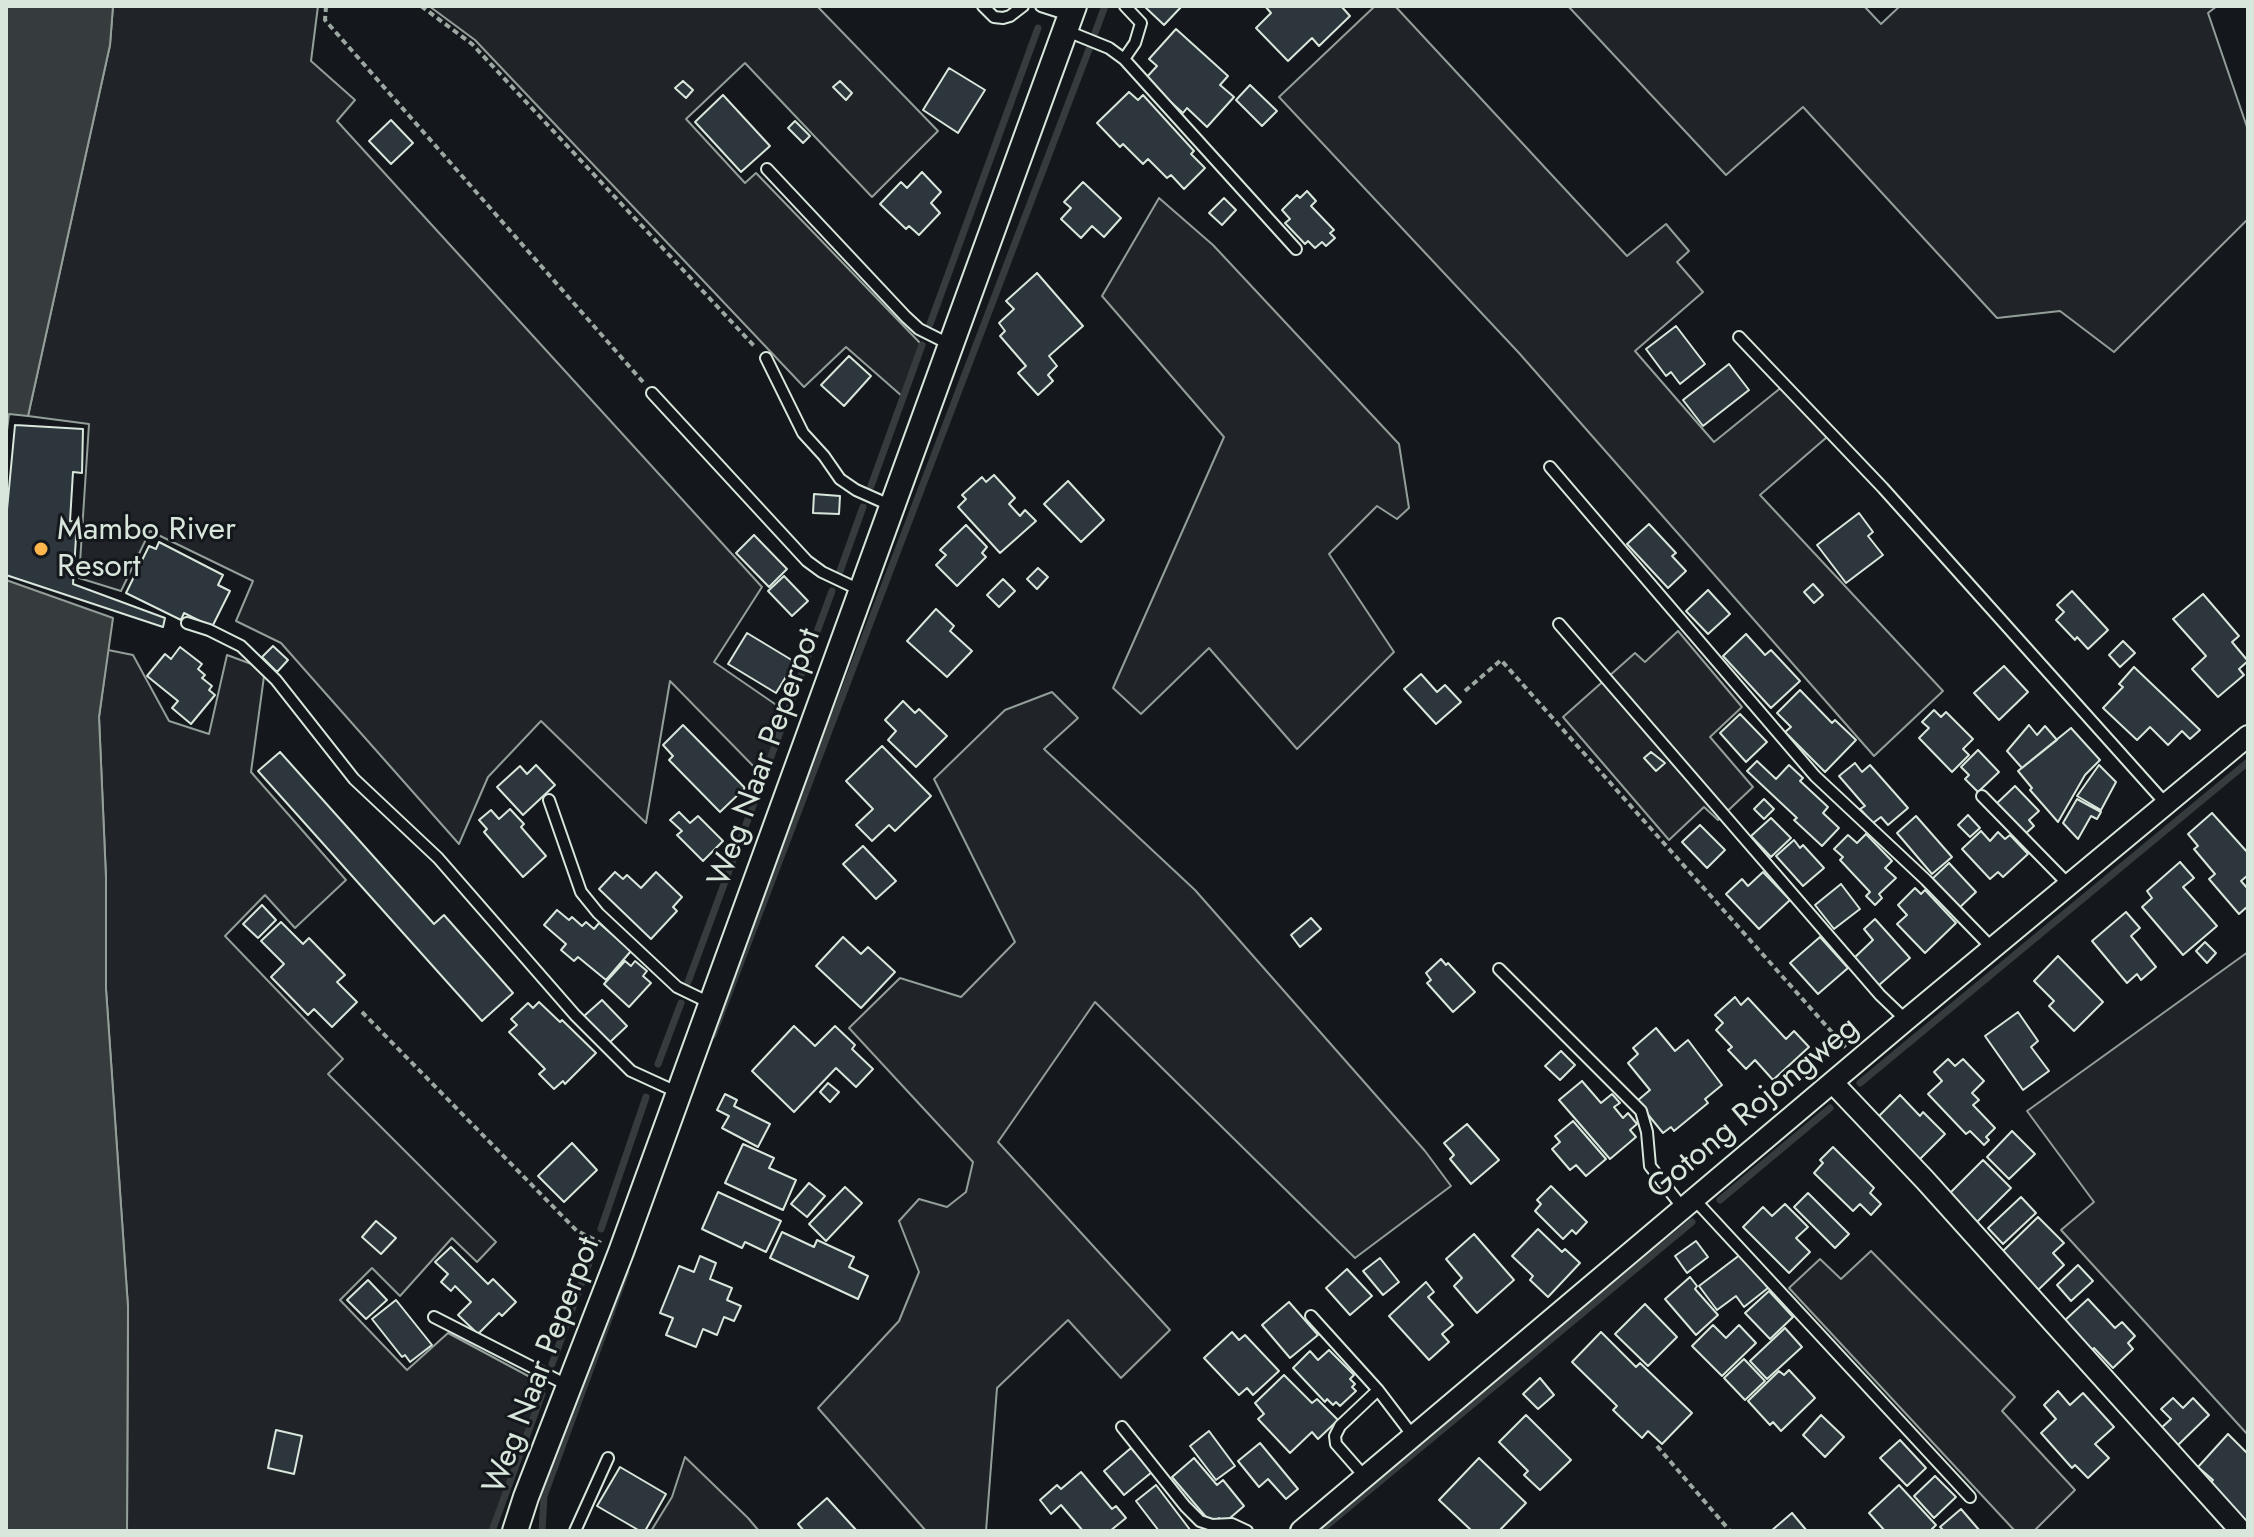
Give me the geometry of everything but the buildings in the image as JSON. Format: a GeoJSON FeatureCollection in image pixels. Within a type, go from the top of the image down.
{"type":"FeatureCollection","features":[{"type":"Feature","properties":{"kind":"street","name":"Weg Naar Peperpot"},"geometry":{"type":"LineString","coordinates":[[515,1531],[621,1252],[1070,18]]}},
{"type":"Feature","properties":{"kind":"street","name":"Gotong Rojongweg"},"geometry":{"type":"LineString","coordinates":[[1301,1531],[2248,736]]}},
{"type":"Feature","properties":{"kind":"street"},"geometry":{"type":"LineString","coordinates":[[1833,1083],[1947,1204],[2241,1531]]}},
{"type":"Feature","properties":{"kind":"lane"},"geometry":{"type":"LineString","coordinates":[[983,6],[994,17],[1003,18],[1023,6]]}},
{"type":"Feature","properties":{"kind":"lane"},"geometry":{"type":"LineString","coordinates":[[1041,6],[1070,18],[1124,59],[1296,249]]}},
{"type":"Feature","properties":{"kind":"lane"},"geometry":{"type":"LineString","coordinates":[[1124,59],[1135,43],[1141,23],[1125,6]]}},
{"type":"Feature","properties":{"kind":"lane"},"geometry":{"type":"LineString","coordinates":[[767,169],[906,317],[919,329],[951,345]]}},
{"type":"Feature","properties":{"kind":"lane"},"geometry":{"type":"LineString","coordinates":[[1739,337],[1883,488],[2166,804]]}},
{"type":"Feature","properties":{"kind":"lane"},"geometry":{"type":"LineString","coordinates":[[766,358],[803,433],[840,479],[856,490],[894,507]]}},
{"type":"Feature","properties":{"kind":"lane"},"geometry":{"type":"LineString","coordinates":[[652,393],[807,561],[861,591]]}},
{"type":"Feature","properties":{"kind":"lane"},"geometry":{"type":"LineString","coordinates":[[1550,467],[1815,776],[1926,880],[1993,949]]}},
{"type":"Feature","properties":{"kind":"lane"},"geometry":{"type":"LineString","coordinates":[[187,623],[241,646],[276,680],[354,779],[438,858],[575,1015],[631,1071],[679,1093]]}},
{"type":"Feature","properties":{"kind":"lane"},"geometry":{"type":"LineString","coordinates":[[1559,624],[1880,995],[1906,1020]]}},
{"type":"Feature","properties":{"kind":"lane"},"geometry":{"type":"LineString","coordinates":[[1982,796],[2069,885]]}},
{"type":"Feature","properties":{"kind":"lane"},"geometry":{"type":"LineString","coordinates":[[549,800],[581,892],[598,913],[677,987],[710,1003]]}},
{"type":"Feature","properties":{"kind":"lane"},"geometry":{"type":"LineString","coordinates":[[1499,969],[1641,1111],[1647,1132],[1650,1166],[1970,1497]]}},
{"type":"Feature","properties":{"kind":"lane"},"geometry":{"type":"LineString","coordinates":[[1311,1316],[1378,1390],[1413,1436]]}},
{"type":"Feature","properties":{"kind":"lane"},"geometry":{"type":"LineString","coordinates":[[434,1317],[571,1387]]}},
{"type":"Feature","properties":{"kind":"lane"},"geometry":{"type":"LineString","coordinates":[[1365,1477],[1336,1444],[1335,1436],[1340,1426],[1378,1390]]}},
{"type":"Feature","properties":{"kind":"lane"},"geometry":{"type":"LineString","coordinates":[[1122,1427],[1200,1521],[1212,1525],[1232,1524],[1247,1531]]}},
{"type":"Feature","properties":{"kind":"lane"},"geometry":{"type":"LineString","coordinates":[[575,1531],[608,1458]]}},
{"type":"Feature","properties":{"kind":"path"},"geometry":{"type":"LineString","coordinates":[[326,6],[325,20],[652,393]]}},
{"type":"Feature","properties":{"kind":"path"},"geometry":{"type":"LineString","coordinates":[[421,6],[472,44],[766,358]]}},
{"type":"Feature","properties":{"kind":"path"},"geometry":{"type":"LineString","coordinates":[[1465,691],[1501,660],[1858,1062]]}},
{"type":"Feature","properties":{"kind":"path"},"geometry":{"type":"LineString","coordinates":[[362,1012],[577,1231],[621,1252]]}},
{"type":"Feature","properties":{"kind":"path"},"geometry":{"type":"LineString","coordinates":[[1657,1446],[1730,1531]]}},
{"type":"Feature","properties":{"kind":"shaded area"},"geometry":{"type":"Polygon","coordinates":[[[6,6],[113,6],[110,45],[28,416],[9,414],[6,439],[6,6]]]}},
{"type":"Feature","properties":{"kind":"shaded area"},"geometry":{"type":"Polygon","coordinates":[[[113,6],[318,6],[311,61],[355,100],[337,121],[762,587],[714,662],[788,713],[764,777],[670,681],[646,823],[541,721],[488,777],[459,844],[281,643],[236,621],[253,581],[150,531],[121,591],[79,578],[89,424],[28,416],[110,45],[113,6]]]}},
{"type":"Feature","properties":{"kind":"shaded area"},"geometry":{"type":"Polygon","coordinates":[[[429,6],[817,6],[938,131],[872,197],[745,63],[686,119],[745,183],[756,173],[922,345],[903,397],[846,347],[804,387],[475,40],[429,6]]]}},
{"type":"Feature","properties":{"kind":"shaded area"},"geometry":{"type":"Polygon","coordinates":[[[1375,6],[1395,6],[1627,256],[1666,224],[1689,251],[1677,262],[1703,292],[1635,351],[1714,442],[1783,386],[1827,437],[1760,495],[1943,691],[1874,756],[1519,353],[1279,97],[1375,6]]]}},
{"type":"Feature","properties":{"kind":"shaded area"},"geometry":{"type":"Polygon","coordinates":[[[1568,6],[1864,6],[1881,24],[1900,6],[2217,6],[2208,13],[2248,130],[2248,219],[2114,352],[2060,311],[1997,318],[1803,107],[1726,175],[1568,6]]]}},
{"type":"Feature","properties":{"kind":"shaded area"},"geometry":{"type":"Polygon","coordinates":[[[1159,198],[1213,245],[1399,444],[1409,508],[1397,519],[1377,506],[1329,554],[1394,652],[1297,749],[1209,648],[1141,714],[1113,688],[1224,437],[1102,296],[1159,198]]]}},
{"type":"Feature","properties":{"kind":"shaded area"},"geometry":{"type":"Polygon","coordinates":[[[6,580],[113,618],[99,717],[106,878],[106,989],[128,1307],[127,1531],[6,1531],[6,580]]]}},
{"type":"Feature","properties":{"kind":"shaded area"},"geometry":{"type":"Polygon","coordinates":[[[1678,631],[1742,707],[1710,737],[1753,787],[1718,820],[1704,807],[1669,840],[1563,717],[1635,653],[1645,662],[1678,631]]]}},
{"type":"Feature","properties":{"kind":"shaded area"},"geometry":{"type":"Polygon","coordinates":[[[108,650],[133,655],[169,721],[209,734],[227,655],[265,669],[251,772],[346,880],[295,928],[265,895],[225,936],[343,1059],[328,1074],[496,1242],[477,1262],[452,1238],[400,1296],[372,1268],[340,1300],[407,1370],[448,1333],[545,1385],[492,1531],[127,1531],[128,1307],[106,989],[106,878],[99,717],[108,650]]]}},
{"type":"Feature","properties":{"kind":"shaded area"},"geometry":{"type":"Polygon","coordinates":[[[1052,692],[1078,718],[1044,749],[1195,890],[1425,1151],[1451,1186],[1355,1258],[1095,1002],[998,1142],[1170,1330],[1121,1378],[1068,1320],[997,1388],[986,1531],[926,1531],[818,1408],[899,1321],[919,1272],[899,1221],[919,1199],[947,1207],[966,1192],[973,1162],[849,1028],[900,978],[961,997],[1015,942],[934,779],[1005,710],[1052,692]]]}},
{"type":"Feature","properties":{"kind":"shaded area"},"geometry":{"type":"Polygon","coordinates":[[[2248,952],[2248,1435],[2061,1230],[2094,1202],[2027,1111],[2248,952]]]}},
{"type":"Feature","properties":{"kind":"shaded area"},"geometry":{"type":"Polygon","coordinates":[[[1871,1251],[2015,1397],[2002,1411],[2075,1490],[2034,1531],[2015,1531],[1789,1288],[1820,1259],[1841,1279],[1871,1251]]]}},
{"type":"Feature","properties":{"kind":"shaded area"},"geometry":{"type":"Polygon","coordinates":[[[685,1457],[759,1531],[651,1531],[672,1497],[685,1457]]]}},
{"type":"Feature","properties":{"kind":"waterway"},"geometry":{"type":"LineString","coordinates":[[1095,33],[1105,6]]}},
{"type":"Feature","properties":{"kind":"waterway"},"geometry":{"type":"LineString","coordinates":[[930,324],[1038,28]]}},
{"type":"Feature","properties":{"kind":"waterway"},"geometry":{"type":"LineString","coordinates":[[713,1035],[1091,44]]}},
{"type":"Feature","properties":{"kind":"waterway"},"geometry":{"type":"LineString","coordinates":[[871,486],[922,345]]}},
{"type":"Feature","properties":{"kind":"waterway"},"geometry":{"type":"LineString","coordinates":[[839,574],[863,507]]}},
{"type":"Feature","properties":{"kind":"waterway"},"geometry":{"type":"LineString","coordinates":[[688,982],[832,591]]}},
{"type":"Feature","properties":{"kind":"waterway"},"geometry":{"type":"LineString","coordinates":[[1860,1083],[2248,762]]}},
{"type":"Feature","properties":{"kind":"waterway"},"geometry":{"type":"LineString","coordinates":[[658,1064],[681,1003]]}},
{"type":"Feature","properties":{"kind":"waterway"},"geometry":{"type":"LineString","coordinates":[[601,1229],[646,1097]]}},
{"type":"Feature","properties":{"kind":"waterway"},"geometry":{"type":"LineString","coordinates":[[1720,1200],[1830,1108]]}},
{"type":"Feature","properties":{"kind":"waterway"},"geometry":{"type":"LineString","coordinates":[[1320,1531],[1692,1222]]}},
{"type":"Feature","properties":{"kind":"waterway"},"geometry":{"type":"LineString","coordinates":[[552,1364],[593,1252]]}},
{"type":"Feature","properties":{"kind":"waterway"},"geometry":{"type":"LineString","coordinates":[[542,1531],[544,1496],[626,1272]]}},
{"type":"Feature","properties":{"kind":"waterway"},"geometry":{"type":"LineString","coordinates":[[492,1531],[542,1394]]}},
{"type":"Feature","properties":{"kind":"place","name":"Mambo River Resort"},"geometry":{"type":"Point","coordinates":[41,549]}}]}
